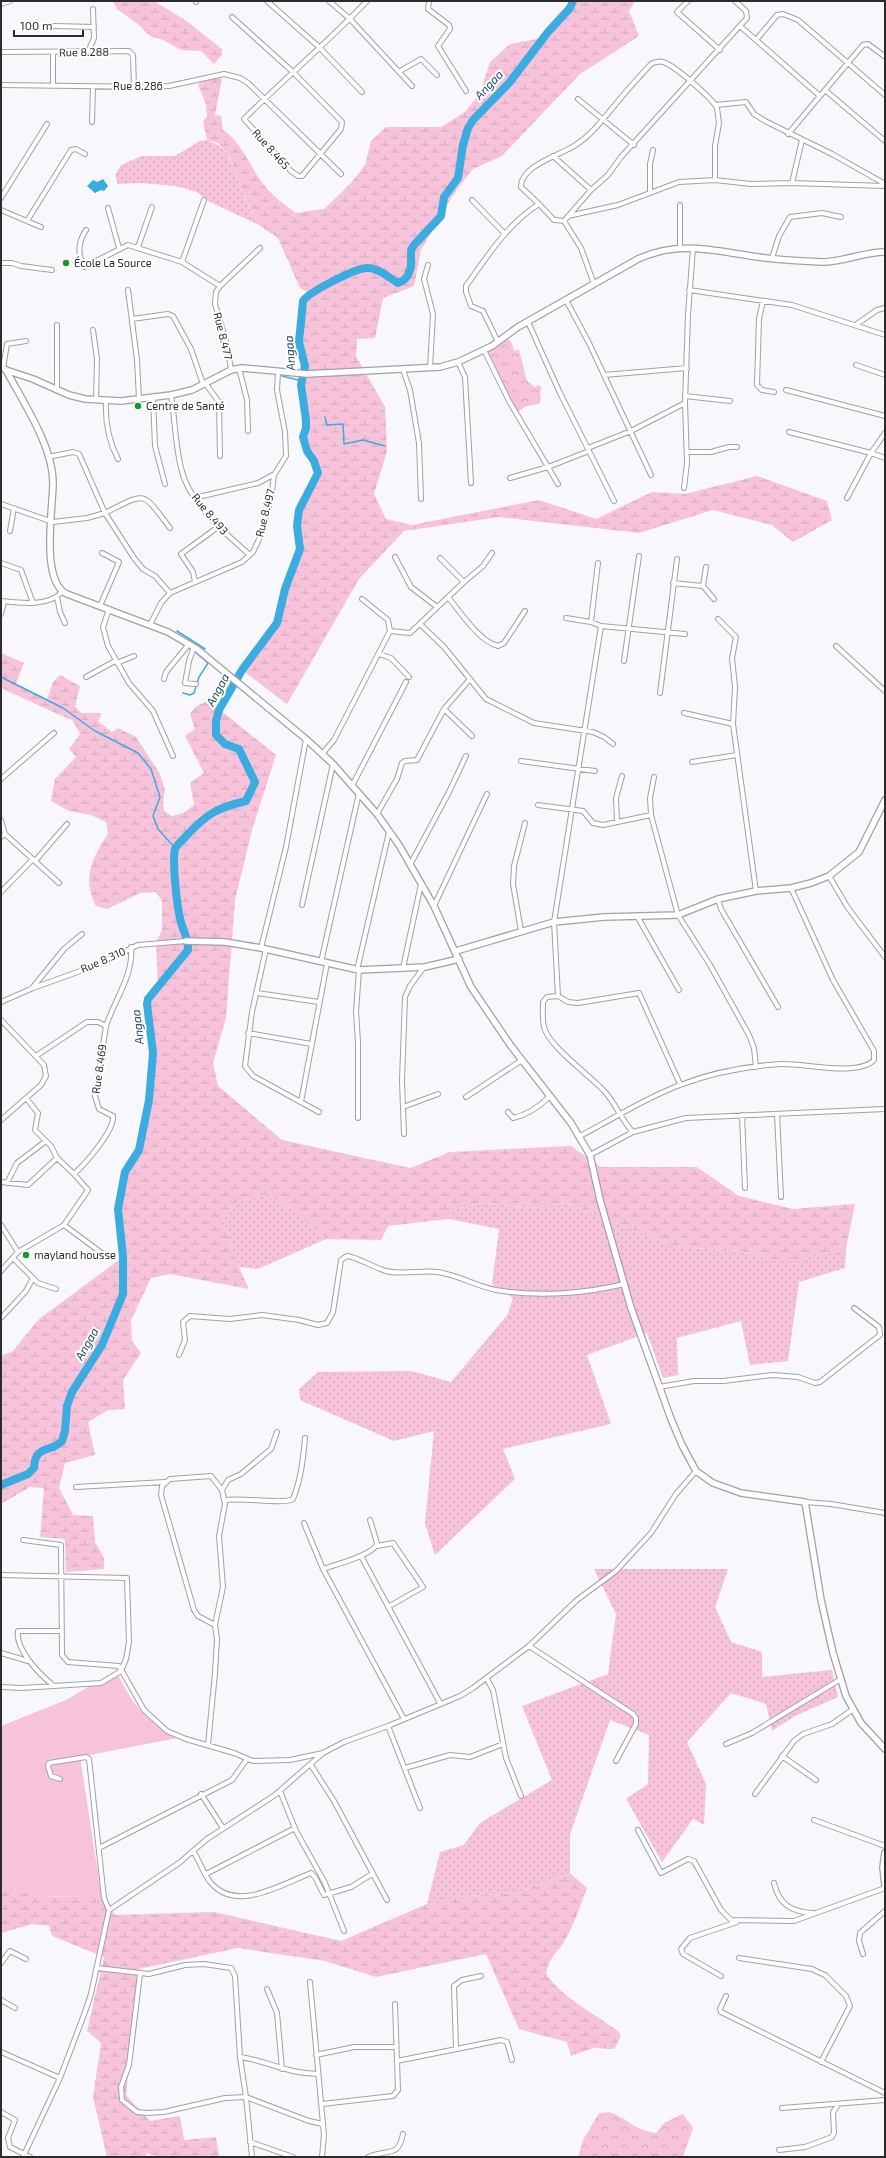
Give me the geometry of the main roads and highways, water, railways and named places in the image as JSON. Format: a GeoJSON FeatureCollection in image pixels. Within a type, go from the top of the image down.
{"type":"FeatureCollection","features":[{"type":"Feature","properties":{"kind":"water"},"geometry":{"type":"Polygon","coordinates":[[[103,179],[108,186],[104,191],[101,190],[95,193],[87,186],[93,180],[97,182],[103,179]]]}},
{"type":"Feature","properties":{"kind":"waterway","name":"Angaa"},"geometry":{"type":"LineString","coordinates":[[1,1485],[28,1474],[34,1468],[35,1460],[40,1452],[58,1445],[62,1441],[65,1431],[67,1406],[72,1392],[102,1345],[123,1294],[123,1257],[118,1209],[125,1172],[139,1150],[149,1100],[153,1053],[147,1004],[148,999],[188,950],[181,922],[174,873],[175,849],[179,843],[207,816],[220,809],[246,801],[255,782],[239,749],[225,744],[216,735],[216,721],[219,710],[242,670],[277,623],[285,589],[300,549],[297,526],[299,510],[318,473],[314,461],[307,451],[303,437],[306,428],[306,420],[301,385],[305,366],[299,342],[303,301],[323,286],[354,271],[362,269],[372,268],[398,283],[404,280],[411,267],[411,250],[441,216],[444,197],[458,178],[463,145],[468,128],[473,120],[509,83],[548,32],[570,8],[573,1]]}},
{"type":"Feature","properties":{"kind":"waterway"},"geometry":{"type":"LineString","coordinates":[[282,376],[302,381]]}},
{"type":"Feature","properties":{"kind":"waterway"},"geometry":{"type":"LineString","coordinates":[[325,417],[327,425],[343,424],[344,444],[363,440],[385,446]]}},
{"type":"Feature","properties":{"kind":"waterway"},"geometry":{"type":"LineString","coordinates":[[177,631],[205,649]]}},
{"type":"Feature","properties":{"kind":"waterway"},"geometry":{"type":"LineString","coordinates":[[183,693],[190,695],[194,693],[199,677],[208,663],[194,651]]}},
{"type":"Feature","properties":{"kind":"waterway"},"geometry":{"type":"LineString","coordinates":[[1,677],[63,708],[95,731],[138,753],[151,769],[160,797],[153,816],[158,829],[175,848]]}},
{"type":"Feature","properties":{"kind":"place","name":"École La Source"},"geometry":{"type":"Point","coordinates":[66,263]}},
{"type":"Feature","properties":{"kind":"place","name":"Centre de Santé"},"geometry":{"type":"Point","coordinates":[138,406]}},
{"type":"Feature","properties":{"kind":"place","name":"mayland housse"},"geometry":{"type":"Point","coordinates":[26,1255]}}]}
